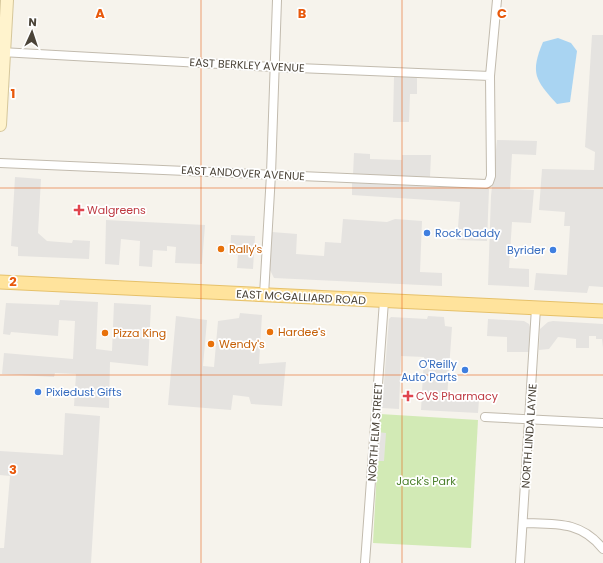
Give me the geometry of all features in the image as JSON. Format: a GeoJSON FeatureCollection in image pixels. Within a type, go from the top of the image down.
{"type":"FeatureCollection","features":[{"type":"Feature","properties":{"kind":"main road"},"geometry":{"type":"LineString","coordinates":[[0,125],[2,52],[7,0]]}},
{"type":"Feature","properties":{"kind":"main road","name":"EAST MCGALLIARD ROAD"},"geometry":{"type":"LineString","coordinates":[[0,282],[603,311]]}},
{"type":"Feature","properties":{"kind":"street"},"geometry":{"type":"LineString","coordinates":[[264,295],[271,174],[277,0]]}},
{"type":"Feature","properties":{"kind":"street"},"geometry":{"type":"LineString","coordinates":[[490,76],[497,0]]}},
{"type":"Feature","properties":{"kind":"street","name":"EAST BERKLEY AVENUE"},"geometry":{"type":"LineString","coordinates":[[2,52],[274,67],[490,76]]}},
{"type":"Feature","properties":{"kind":"street","name":"EAST ANDOVER AVENUE"},"geometry":{"type":"LineString","coordinates":[[0,163],[486,184],[489,182],[491,176],[490,76]]}},
{"type":"Feature","properties":{"kind":"street","name":"NORTH ELM STREET"},"geometry":{"type":"LineString","coordinates":[[365,563],[384,301]]}},
{"type":"Feature","properties":{"kind":"street","name":"NORTH LINDA LAYNE"},"geometry":{"type":"LineString","coordinates":[[520,563],[536,308]]}},
{"type":"Feature","properties":{"kind":"street"},"geometry":{"type":"LineString","coordinates":[[485,417],[603,423]]}},
{"type":"Feature","properties":{"kind":"street"},"geometry":{"type":"LineString","coordinates":[[523,523],[572,526],[589,534],[603,549]]}},
{"type":"Feature","properties":{"kind":"green space","name":"Jack's Park"},"geometry":{"type":"Polygon","coordinates":[[[380,414],[478,420],[471,548],[373,543],[380,414]]]}},
{"type":"Feature","properties":{"kind":"shaded area"},"geometry":{"type":"Polygon","coordinates":[[[592,35],[603,35],[603,287],[589,286],[587,293],[534,290],[536,273],[567,275],[570,226],[564,226],[565,212],[539,210],[542,169],[594,170],[595,152],[585,147],[592,35]]]}},
{"type":"Feature","properties":{"kind":"shaded area"},"geometry":{"type":"Polygon","coordinates":[[[394,77],[417,77],[417,94],[410,94],[409,122],[393,122],[394,77]]]}},
{"type":"Feature","properties":{"kind":"shaded area"},"geometry":{"type":"Polygon","coordinates":[[[497,140],[537,141],[536,155],[512,154],[510,189],[534,190],[531,223],[512,222],[509,268],[529,269],[529,287],[488,285],[491,196],[497,140]]]}},
{"type":"Feature","properties":{"kind":"shaded area"},"geometry":{"type":"Polygon","coordinates":[[[354,153],[370,154],[370,159],[402,160],[402,155],[431,155],[430,177],[353,175],[354,153]]]}},
{"type":"Feature","properties":{"kind":"shaded area"},"geometry":{"type":"Polygon","coordinates":[[[15,177],[41,179],[38,233],[47,241],[72,243],[73,240],[90,241],[89,259],[18,256],[18,247],[11,246],[15,177]]]}},
{"type":"Feature","properties":{"kind":"shaded area"},"geometry":{"type":"Polygon","coordinates":[[[352,183],[489,189],[487,241],[457,240],[460,202],[352,195],[352,183]]]}},
{"type":"Feature","properties":{"kind":"shaded area"},"geometry":{"type":"Polygon","coordinates":[[[343,219],[387,222],[395,219],[422,221],[420,272],[442,273],[442,286],[274,278],[270,270],[272,232],[297,234],[296,254],[324,256],[325,242],[341,243],[343,219]]]}},
{"type":"Feature","properties":{"kind":"shaded area"},"geometry":{"type":"Polygon","coordinates":[[[106,220],[205,225],[202,264],[175,263],[176,247],[167,246],[167,251],[153,250],[152,267],[139,266],[140,241],[121,239],[119,265],[105,264],[106,220]]]}},
{"type":"Feature","properties":{"kind":"shaded area"},"geometry":{"type":"Polygon","coordinates":[[[231,235],[255,236],[253,269],[237,268],[238,255],[230,254],[231,235]]]}},
{"type":"Feature","properties":{"kind":"shaded area"},"geometry":{"type":"Polygon","coordinates":[[[60,300],[98,302],[96,349],[112,351],[114,303],[151,305],[148,366],[110,362],[109,408],[74,406],[76,374],[55,373],[54,377],[2,374],[4,353],[73,359],[75,321],[59,320],[58,336],[11,332],[10,335],[3,334],[6,303],[59,305],[60,300]]]}},
{"type":"Feature","properties":{"kind":"shaded area"},"geometry":{"type":"Polygon","coordinates":[[[240,313],[262,315],[259,364],[286,362],[282,406],[251,404],[249,397],[233,395],[231,410],[168,405],[176,316],[207,320],[203,366],[214,367],[218,321],[239,318],[240,313]]]}},
{"type":"Feature","properties":{"kind":"shaded area"},"geometry":{"type":"Polygon","coordinates":[[[428,316],[444,317],[445,326],[452,327],[447,398],[479,400],[478,413],[421,410],[424,357],[401,356],[399,409],[382,408],[389,319],[391,317],[427,319],[428,316]]]}},
{"type":"Feature","properties":{"kind":"shaded area"},"geometry":{"type":"Polygon","coordinates":[[[488,319],[524,321],[529,324],[531,330],[530,352],[507,352],[507,337],[487,336],[488,319]]]}},
{"type":"Feature","properties":{"kind":"shaded area"},"geometry":{"type":"Polygon","coordinates":[[[548,322],[603,324],[603,348],[602,339],[596,339],[596,336],[589,336],[589,348],[576,348],[576,339],[558,337],[549,349],[539,350],[540,329],[548,322]]]}},
{"type":"Feature","properties":{"kind":"shaded area"},"geometry":{"type":"Polygon","coordinates":[[[65,413],[100,416],[91,563],[0,563],[0,548],[4,548],[10,476],[0,475],[0,451],[63,455],[65,413]]]}},
{"type":"Feature","properties":{"kind":"shaded area"},"geometry":{"type":"Polygon","coordinates":[[[377,432],[386,433],[384,461],[376,461],[377,432]]]}},
{"type":"Feature","properties":{"kind":"water"},"geometry":{"type":"Polygon","coordinates":[[[558,38],[571,43],[577,51],[570,102],[557,104],[539,82],[536,69],[543,42],[558,38]]]}},
{"type":"Feature","properties":{"kind":"place","name":"Walgreens"},"geometry":{"type":"Point","coordinates":[79,210]}},
{"type":"Feature","properties":{"kind":"place","name":"Rock Daddy"},"geometry":{"type":"Point","coordinates":[427,233]}},
{"type":"Feature","properties":{"kind":"place","name":"Rally's"},"geometry":{"type":"Point","coordinates":[221,249]}},
{"type":"Feature","properties":{"kind":"place","name":"Byrider"},"geometry":{"type":"Point","coordinates":[553,250]}},
{"type":"Feature","properties":{"kind":"place","name":"Hardee's"},"geometry":{"type":"Point","coordinates":[270,332]}},
{"type":"Feature","properties":{"kind":"place","name":"Pizza King"},"geometry":{"type":"Point","coordinates":[105,333]}},
{"type":"Feature","properties":{"kind":"place","name":"Wendy's"},"geometry":{"type":"Point","coordinates":[211,344]}},
{"type":"Feature","properties":{"kind":"place","name":"O'Reilly Auto Parts"},"geometry":{"type":"Point","coordinates":[465,370]}},
{"type":"Feature","properties":{"kind":"place","name":"Pixiedust Gifts"},"geometry":{"type":"Point","coordinates":[38,392]}},
{"type":"Feature","properties":{"kind":"place","name":"CVS Pharmacy"},"geometry":{"type":"Point","coordinates":[408,396]}}]}
